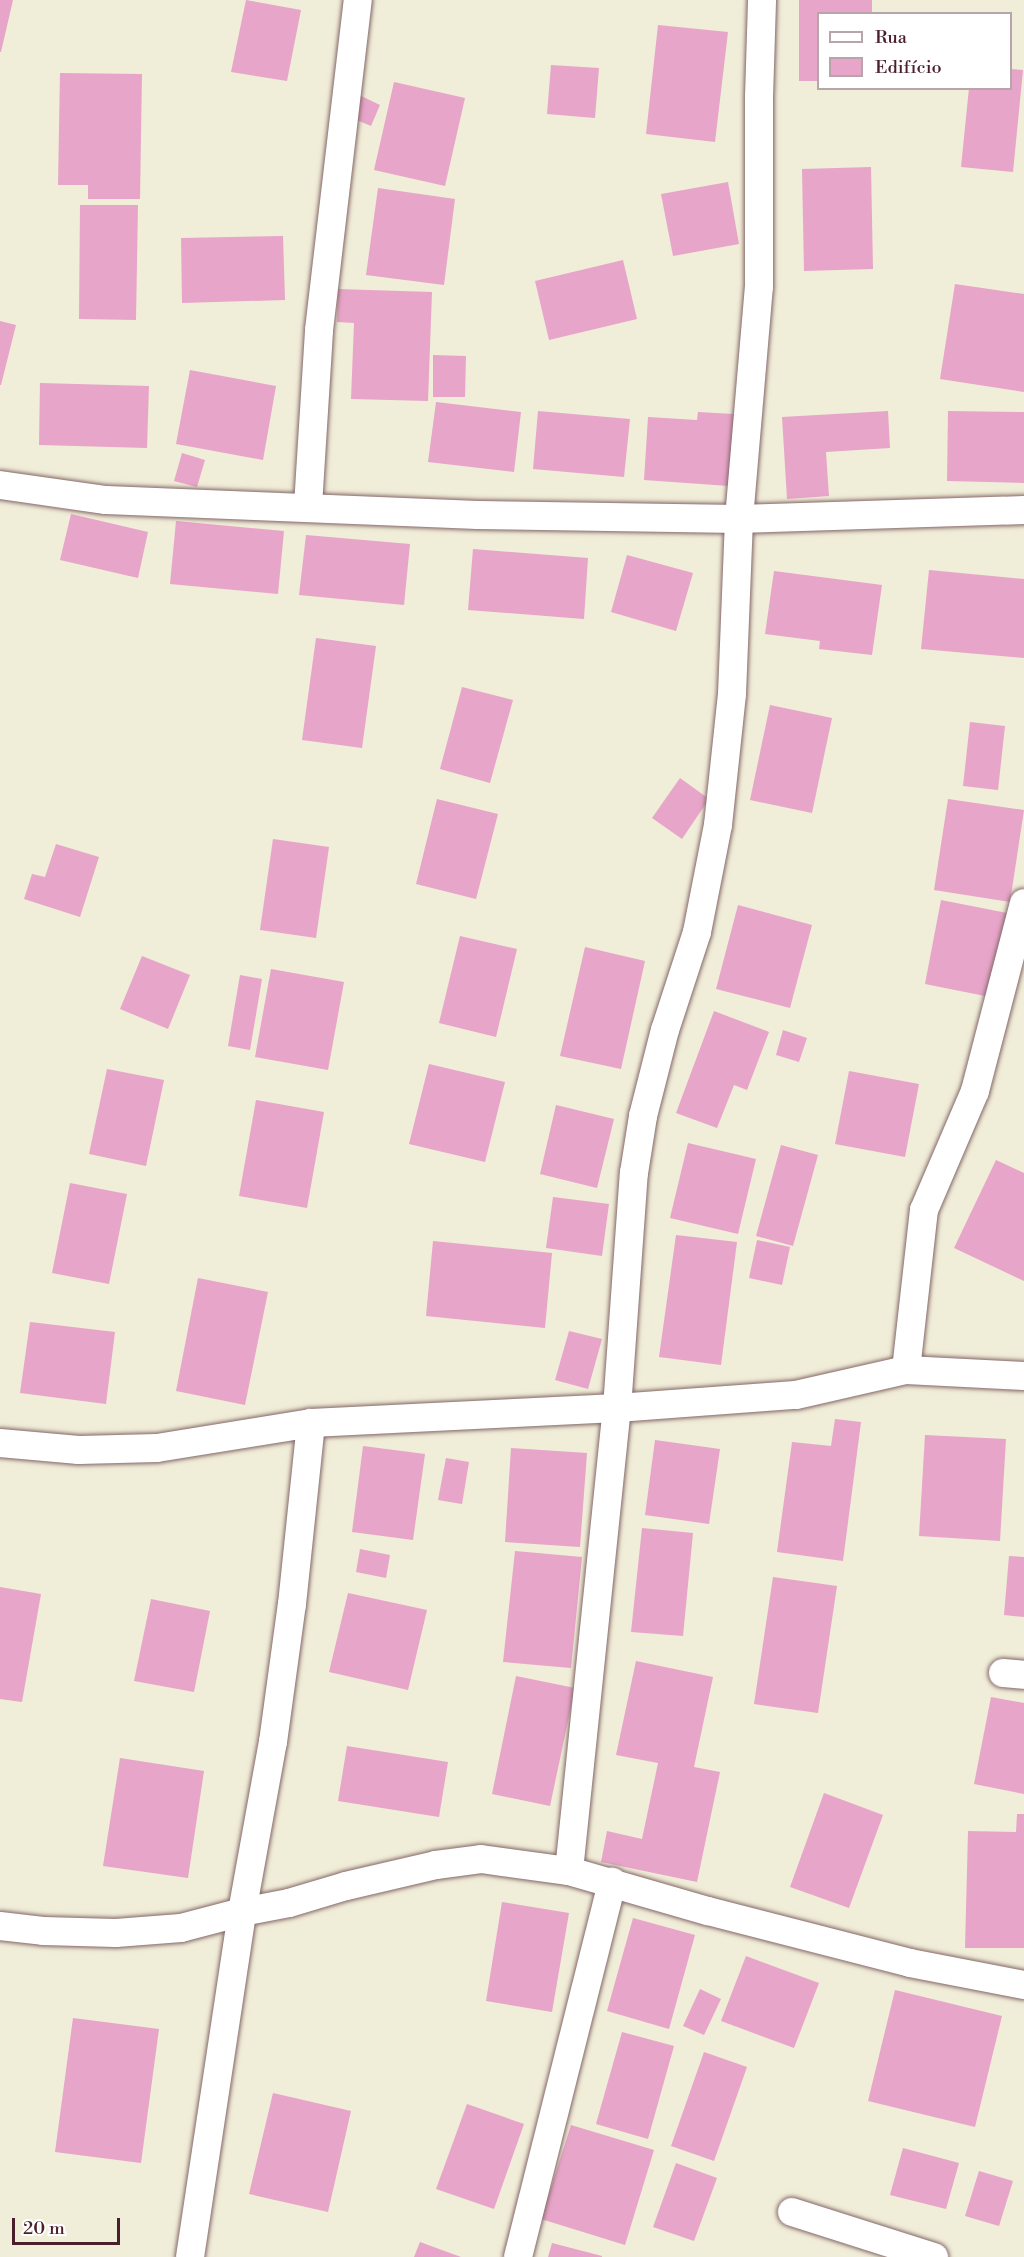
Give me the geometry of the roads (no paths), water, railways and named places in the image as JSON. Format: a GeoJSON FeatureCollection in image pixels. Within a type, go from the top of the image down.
{"type":"FeatureCollection","features":[{"type":"Feature","properties":{"kind":"street"},"geometry":{"type":"LineString","coordinates":[[308,507],[319,330],[358,0]]}},
{"type":"Feature","properties":{"kind":"street"},"geometry":{"type":"LineString","coordinates":[[569,1871],[617,1408],[634,1173],[643,1116],[665,1030],[697,932],[718,825],[732,694],[739,519],[759,287],[759,97],[762,0]]}},
{"type":"Feature","properties":{"kind":"street"},"geometry":{"type":"LineString","coordinates":[[0,485],[106,500],[478,515],[739,519],[1024,510]]}},
{"type":"Feature","properties":{"kind":"street"},"geometry":{"type":"LineString","coordinates":[[906,1370],[924,1210],[975,1091],[1024,903]]}},
{"type":"Feature","properties":{"kind":"street"},"geometry":{"type":"LineString","coordinates":[[0,1443],[79,1450],[157,1448],[311,1423],[617,1408],[796,1395],[906,1370],[1024,1376]]}},
{"type":"Feature","properties":{"kind":"street"},"geometry":{"type":"LineString","coordinates":[[190,2257],[242,1912],[273,1742],[292,1604],[311,1423]]}},
{"type":"Feature","properties":{"kind":"street"},"geometry":{"type":"LineString","coordinates":[[0,1926],[43,1931],[116,1933],[180,1928],[242,1912],[289,1904],[346,1886],[435,1865],[482,1859],[569,1871],[708,1911],[910,1963],[1024,1985]]}},
{"type":"Feature","properties":{"kind":"street"},"geometry":{"type":"LineString","coordinates":[[518,2257],[612,1882]]}},
{"type":"Feature","properties":{"kind":"street"},"geometry":{"type":"LineString","coordinates":[[792,2212],[934,2257]]}}]}
